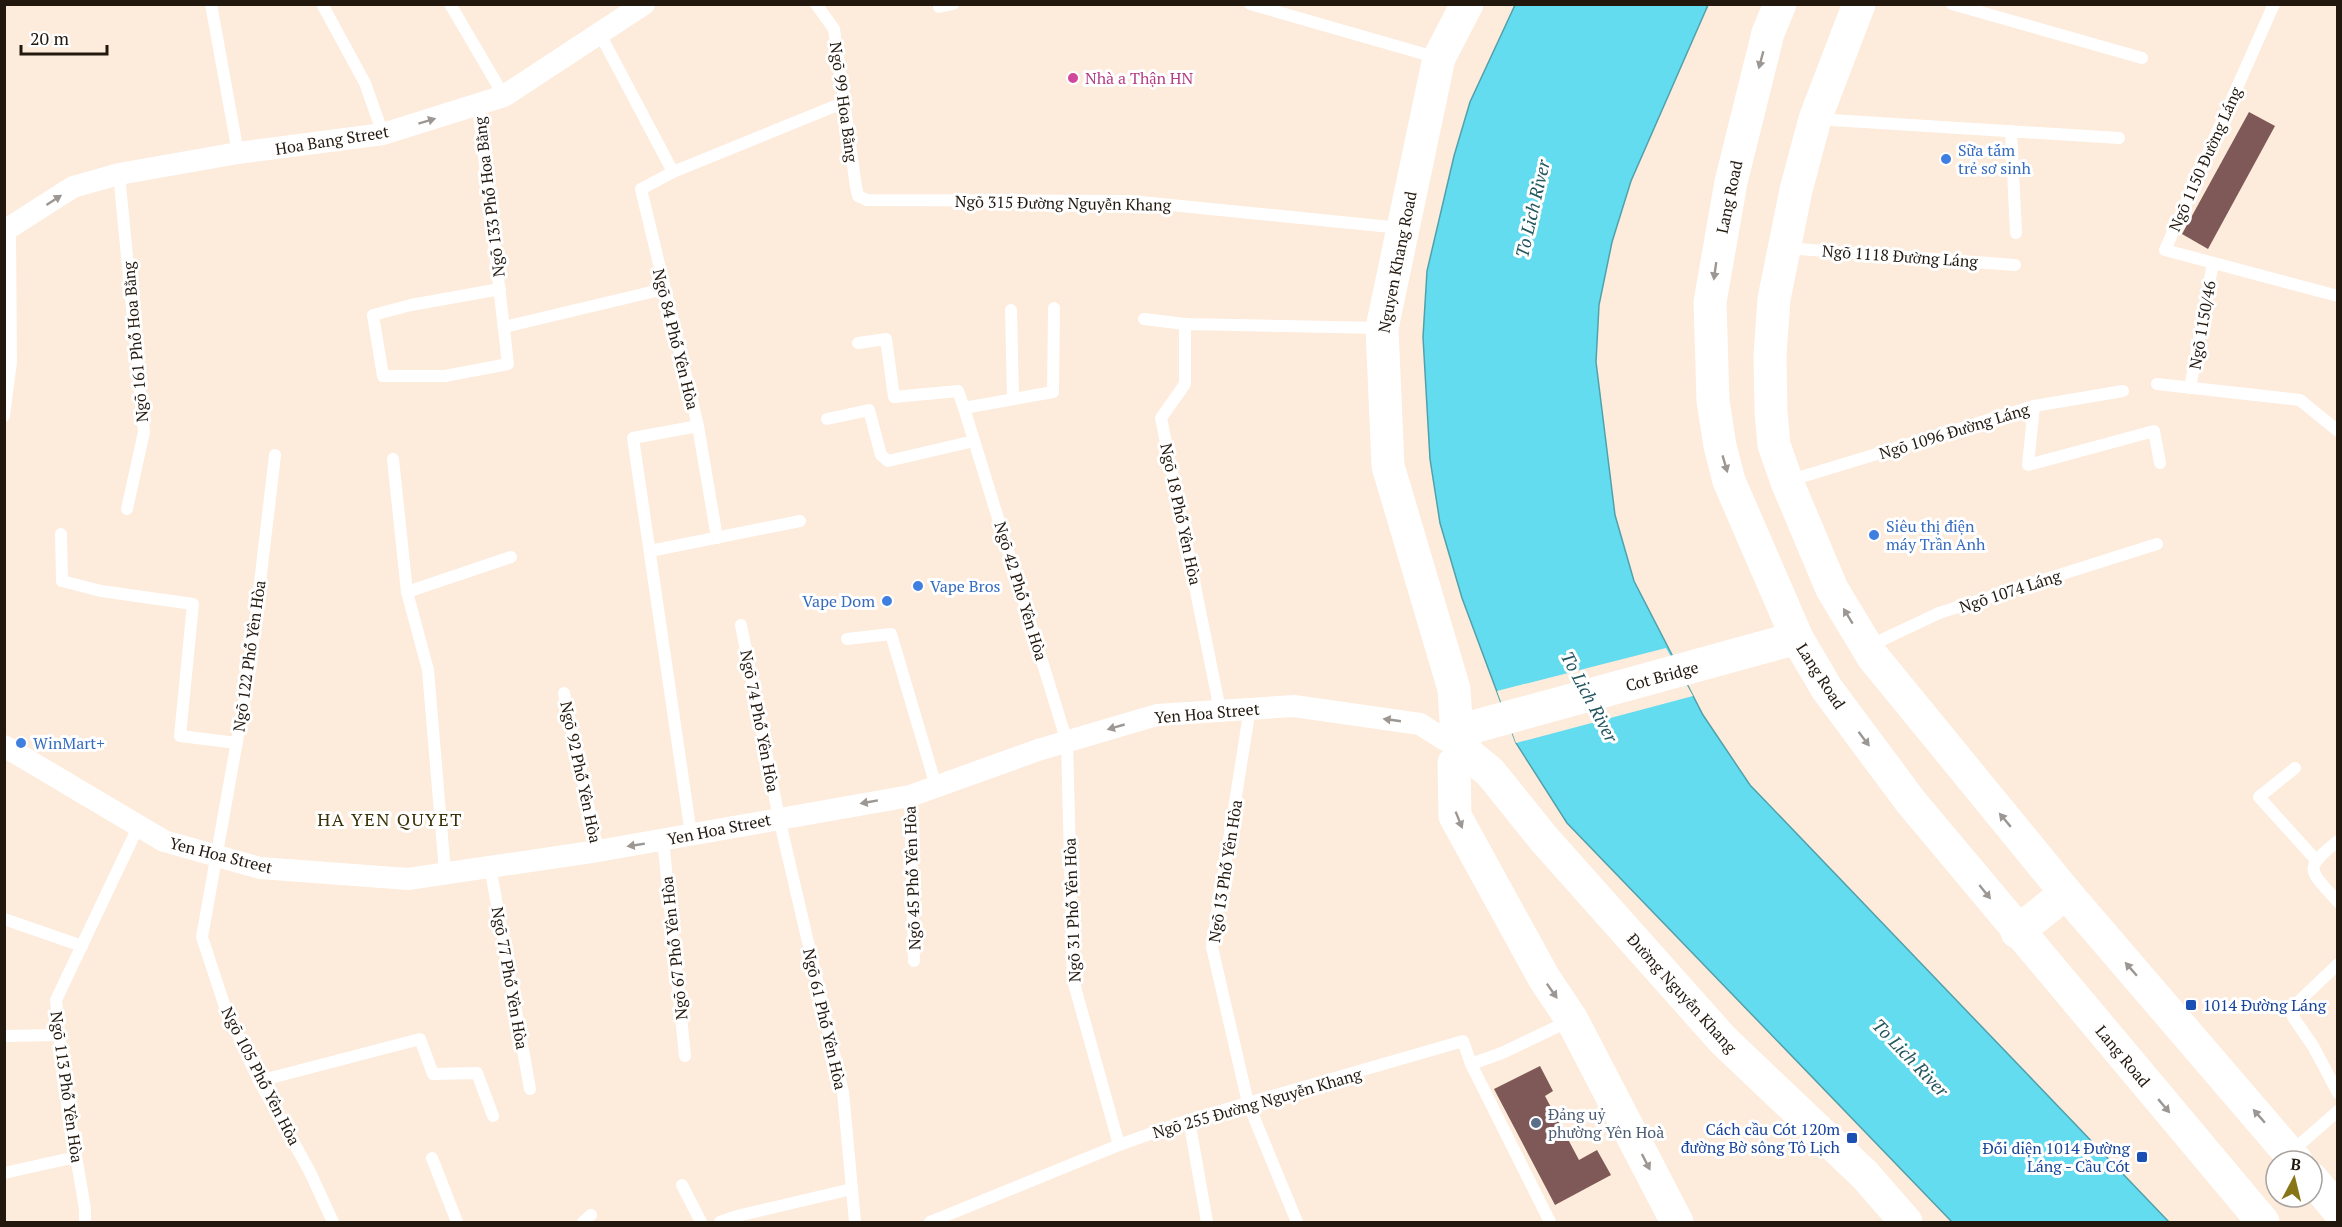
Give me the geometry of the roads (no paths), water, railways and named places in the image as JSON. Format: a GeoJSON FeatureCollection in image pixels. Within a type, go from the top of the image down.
{"type":"FeatureCollection","features":[{"type":"Feature","properties":{"kind":"main road","name":"Nguyen Khang Road"},"geometry":{"type":"LineString","coordinates":[[1457,746],[1454,689],[1388,466],[1382,328],[1439,58],[1467,4]]}},
{"type":"Feature","properties":{"kind":"main road","name":"Lang Road"},"geometry":{"type":"LineString","coordinates":[[1780,4],[1768,33],[1731,182],[1710,302],[1710,353],[1718,435],[1729,481],[1797,638],[1827,689],[1911,802],[2017,932],[2263,1222]]}},
{"type":"Feature","properties":{"kind":"main road"},"geometry":{"type":"LineString","coordinates":[[1859,4],[1815,119],[1774,299],[1769,382],[1774,445],[1787,482],[1832,590],[1867,647],[1957,763],[2286,1149]]}},
{"type":"Feature","properties":{"kind":"main road","name":"Cot Bridge"},"geometry":{"type":"LineString","coordinates":[[1457,746],[1473,727],[1797,638]]}},
{"type":"Feature","properties":{"kind":"main road"},"geometry":{"type":"LineString","coordinates":[[1457,746],[1455,816],[1544,978],[1572,1020],[1677,1222]]}},
{"type":"Feature","properties":{"kind":"main road","name":"Đường Nguyễn Khang"},"geometry":{"type":"LineString","coordinates":[[1457,746],[1490,772],[1544,839],[1723,1040],[1865,1175],[1906,1222]]}},
{"type":"Feature","properties":{"kind":"main road"},"geometry":{"type":"LineString","coordinates":[[2017,932],[2066,893]]}},
{"type":"Feature","properties":{"kind":"street","name":"Hoa Bang Street"},"geometry":{"type":"LineString","coordinates":[[7,230],[73,187],[119,174],[238,153],[383,134],[504,96],[644,4]]}},
{"type":"Feature","properties":{"kind":"street","name":"Yen Hoa Street"},"geometry":{"type":"LineString","coordinates":[[4,746],[164,841],[260,868],[408,879],[598,851],[910,795],[1067,742],[1157,715],[1294,706],[1420,724],[1457,746]]}},
{"type":"Feature","properties":{"kind":"lane"},"geometry":{"type":"LineString","coordinates":[[212,4],[238,153]]}},
{"type":"Feature","properties":{"kind":"lane"},"geometry":{"type":"LineString","coordinates":[[322,4],[364,83],[383,134]]}},
{"type":"Feature","properties":{"kind":"lane","name":"Ngõ 99 Hoa Bằng"},"geometry":{"type":"LineString","coordinates":[[816,4],[834,29],[856,186],[858,196],[867,200]]}},
{"type":"Feature","properties":{"kind":"lane"},"geometry":{"type":"LineString","coordinates":[[939,7],[953,4]]}},
{"type":"Feature","properties":{"kind":"lane"},"geometry":{"type":"LineString","coordinates":[[1250,4],[1439,58]]}},
{"type":"Feature","properties":{"kind":"lane"},"geometry":{"type":"LineString","coordinates":[[1952,4],[2142,58]]}},
{"type":"Feature","properties":{"kind":"lane","name":"Ngõ 1150 Đường Láng"},"geometry":{"type":"LineString","coordinates":[[2274,4],[2164,250],[2337,296]]}},
{"type":"Feature","properties":{"kind":"lane"},"geometry":{"type":"LineString","coordinates":[[452,6],[504,96]]}},
{"type":"Feature","properties":{"kind":"lane"},"geometry":{"type":"LineString","coordinates":[[600,34],[674,172]]}},
{"type":"Feature","properties":{"kind":"lane","name":"Ngõ 84 Phố Yên Hòa"},"geometry":{"type":"LineString","coordinates":[[691,834],[633,438],[698,426],[640,189],[674,172],[845,102]]}},
{"type":"Feature","properties":{"kind":"lane","name":"Ngõ 133 Phố Hoa Bằng"},"geometry":{"type":"LineString","coordinates":[[478,105],[500,289],[508,364],[445,376],[384,376],[373,315],[411,305],[500,289]]}},
{"type":"Feature","properties":{"kind":"lane"},"geometry":{"type":"LineString","coordinates":[[1815,119],[2119,138]]}},
{"type":"Feature","properties":{"kind":"lane"},"geometry":{"type":"LineString","coordinates":[[2011,131],[2016,233]]}},
{"type":"Feature","properties":{"kind":"lane","name":"Ngõ 161 Phố Hoa Bằng"},"geometry":{"type":"LineString","coordinates":[[119,174],[144,432],[127,509]]}},
{"type":"Feature","properties":{"kind":"lane","name":"Ngõ 315 Đường Nguyễn Khang"},"geometry":{"type":"LineString","coordinates":[[867,200],[1131,201],[1402,228]]}},
{"type":"Feature","properties":{"kind":"lane"},"geometry":{"type":"LineString","coordinates":[[4,417],[11,362],[7,230]]}},
{"type":"Feature","properties":{"kind":"lane","name":"Ngõ 1118 Đường Láng"},"geometry":{"type":"LineString","coordinates":[[1784,248],[2015,265]]}},
{"type":"Feature","properties":{"kind":"lane","name":"Ngõ 1150/46"},"geometry":{"type":"LineString","coordinates":[[2190,388],[2213,263]]}},
{"type":"Feature","properties":{"kind":"lane"},"geometry":{"type":"LineString","coordinates":[[504,327],[664,289]]}},
{"type":"Feature","properties":{"kind":"lane"},"geometry":{"type":"LineString","coordinates":[[858,343],[886,339],[894,397],[958,391],[964,408],[1053,392],[1054,308]]}},
{"type":"Feature","properties":{"kind":"lane"},"geometry":{"type":"LineString","coordinates":[[1011,310],[1013,399]]}},
{"type":"Feature","properties":{"kind":"lane"},"geometry":{"type":"LineString","coordinates":[[1144,319],[1185,324],[1382,328]]}},
{"type":"Feature","properties":{"kind":"lane","name":"Ngõ 18 Phố Yên Hòa"},"geometry":{"type":"LineString","coordinates":[[1185,324],[1185,384],[1161,418],[1220,710]]}},
{"type":"Feature","properties":{"kind":"lane"},"geometry":{"type":"LineString","coordinates":[[1045,393],[1047,336]]}},
{"type":"Feature","properties":{"kind":"lane"},"geometry":{"type":"LineString","coordinates":[[2157,384],[2300,400],[2337,432]]}},
{"type":"Feature","properties":{"kind":"lane","name":"Ngõ 1096 Đường Láng"},"geometry":{"type":"LineString","coordinates":[[1787,482],[2034,406],[2123,391]]}},
{"type":"Feature","properties":{"kind":"lane"},"geometry":{"type":"LineString","coordinates":[[2034,406],[2028,465],[2154,431],[2160,463]]}},
{"type":"Feature","properties":{"kind":"lane","name":"Ngõ 42 Phố Yên Hòa"},"geometry":{"type":"LineString","coordinates":[[964,408],[1067,742]]}},
{"type":"Feature","properties":{"kind":"lane"},"geometry":{"type":"LineString","coordinates":[[827,420],[869,410],[881,455],[888,461],[974,441]]}},
{"type":"Feature","properties":{"kind":"lane"},"geometry":{"type":"LineString","coordinates":[[698,426],[717,538]]}},
{"type":"Feature","properties":{"kind":"lane","name":"Ngõ 122 Phố Yên Hòa"},"geometry":{"type":"LineString","coordinates":[[218,855],[250,668],[275,455]]}},
{"type":"Feature","properties":{"kind":"lane"},"geometry":{"type":"LineString","coordinates":[[393,459],[407,592],[428,670],[445,872]]}},
{"type":"Feature","properties":{"kind":"lane"},"geometry":{"type":"LineString","coordinates":[[650,551],[800,521]]}},
{"type":"Feature","properties":{"kind":"lane"},"geometry":{"type":"LineString","coordinates":[[61,534],[62,581],[101,591],[193,604],[180,736],[237,743]]}},
{"type":"Feature","properties":{"kind":"lane","name":"Ngõ 1074 Láng"},"geometry":{"type":"LineString","coordinates":[[1867,647],[1940,613],[2157,544]]}},
{"type":"Feature","properties":{"kind":"lane"},"geometry":{"type":"LineString","coordinates":[[407,592],[511,557]]}},
{"type":"Feature","properties":{"kind":"lane","name":"Ngõ 74 Phố Yên Hòa"},"geometry":{"type":"LineString","coordinates":[[741,625],[779,818]]}},
{"type":"Feature","properties":{"kind":"lane"},"geometry":{"type":"LineString","coordinates":[[847,639],[891,634],[936,786]]}},
{"type":"Feature","properties":{"kind":"lane","name":"Ngõ 92 Phố Yên Hòa"},"geometry":{"type":"LineString","coordinates":[[564,693],[598,851]]}},
{"type":"Feature","properties":{"kind":"lane","name":"Ngõ 13 Phố Yên Hòa"},"geometry":{"type":"LineString","coordinates":[[1250,708],[1212,947],[1248,1102],[1297,1222]]}},
{"type":"Feature","properties":{"kind":"lane","name":"Ngõ 31 Phố Yên Hòa"},"geometry":{"type":"LineString","coordinates":[[1067,742],[1073,980],[1119,1145]]}},
{"type":"Feature","properties":{"kind":"lane"},"geometry":{"type":"LineString","coordinates":[[2295,768],[2259,796],[2315,859]]}},
{"type":"Feature","properties":{"kind":"lane","name":"Ngõ 45 Phố Yên Hòa"},"geometry":{"type":"LineString","coordinates":[[910,795],[914,961]]}},
{"type":"Feature","properties":{"kind":"lane","name":"Ngõ 61 Phố Yên Hòa"},"geometry":{"type":"LineString","coordinates":[[779,818],[843,1092],[855,1222]]}},
{"type":"Feature","properties":{"kind":"lane","name":"Ngõ 113 Phố Yên Hòa"},"geometry":{"type":"LineString","coordinates":[[85,1222],[64,1085],[56,1000],[139,825]]}},
{"type":"Feature","properties":{"kind":"lane","name":"Ngõ 67 Phố Yên Hòa"},"geometry":{"type":"LineString","coordinates":[[663,840],[685,1056]]}},
{"type":"Feature","properties":{"kind":"lane"},"geometry":{"type":"LineString","coordinates":[[2337,841],[2315,859],[2313,864],[2314,874],[2337,902]]}},
{"type":"Feature","properties":{"kind":"lane","name":"Ngõ 105 Phố Yên Hòa"},"geometry":{"type":"LineString","coordinates":[[218,855],[202,937],[224,1004],[259,1081],[309,1170],[333,1222]]}},
{"type":"Feature","properties":{"kind":"lane","name":"Ngõ 77 Phố Yên Hòa"},"geometry":{"type":"LineString","coordinates":[[490,866],[530,1089]]}},
{"type":"Feature","properties":{"kind":"lane"},"geometry":{"type":"LineString","coordinates":[[4,919],[82,946]]}},
{"type":"Feature","properties":{"kind":"lane"},"geometry":{"type":"LineString","coordinates":[[2337,964],[2297,1003],[2293,1017],[2313,1046],[2337,1093]]}},
{"type":"Feature","properties":{"kind":"lane"},"geometry":{"type":"LineString","coordinates":[[1550,1222],[1471,1064],[1502,1053],[1572,1020]]}},
{"type":"Feature","properties":{"kind":"lane"},"geometry":{"type":"LineString","coordinates":[[4,1036],[59,1035]]}},
{"type":"Feature","properties":{"kind":"lane"},"geometry":{"type":"LineString","coordinates":[[259,1081],[420,1039],[433,1074],[477,1072],[493,1116]]}},
{"type":"Feature","properties":{"kind":"lane","name":"Ngõ 255 Đường Nguyễn Khang"},"geometry":{"type":"LineString","coordinates":[[930,1222],[1119,1145],[1248,1102],[1361,1073],[1463,1041],[1471,1064]]}},
{"type":"Feature","properties":{"kind":"lane"},"geometry":{"type":"LineString","coordinates":[[2301,1149],[2337,1111]]}},
{"type":"Feature","properties":{"kind":"lane"},"geometry":{"type":"LineString","coordinates":[[1189,1120],[1208,1222]]}},
{"type":"Feature","properties":{"kind":"lane"},"geometry":{"type":"LineString","coordinates":[[4,1173],[76,1157]]}},
{"type":"Feature","properties":{"kind":"lane"},"geometry":{"type":"LineString","coordinates":[[432,1158],[457,1222]]}},
{"type":"Feature","properties":{"kind":"lane"},"geometry":{"type":"LineString","coordinates":[[682,1185],[700,1222]]}},
{"type":"Feature","properties":{"kind":"lane"},"geometry":{"type":"LineString","coordinates":[[720,1222],[852,1188]]}},
{"type":"Feature","properties":{"kind":"water","name":"To Lich River"},"geometry":{"type":"Polygon","coordinates":[[[1515,5],[1708,5],[1631,181],[1612,242],[1599,305],[1596,362],[1615,515],[1634,581],[1703,715],[1750,785],[2169,1222],[1952,1222],[1567,823],[1516,743],[1462,598],[1440,523],[1430,459],[1423,337],[1427,271],[1454,156],[1470,102],[1515,5]]]}},
{"type":"Feature","properties":{"kind":"place","name":"Nhà a Thận HN"},"geometry":{"type":"Point","coordinates":[1073,78]}},
{"type":"Feature","properties":{"kind":"place","name":"Sữa tắm trẻ sơ sinh"},"geometry":{"type":"Point","coordinates":[1946,159]}},
{"type":"Feature","properties":{"kind":"place","name":"Siêu thị điện máy Trần Anh"},"geometry":{"type":"Point","coordinates":[1874,535]}},
{"type":"Feature","properties":{"kind":"place","name":"Vape Bros"},"geometry":{"type":"Point","coordinates":[918,586]}},
{"type":"Feature","properties":{"kind":"place","name":"Vape Dom"},"geometry":{"type":"Point","coordinates":[887,601]}},
{"type":"Feature","properties":{"kind":"place","name":"WinMart+"},"geometry":{"type":"Point","coordinates":[21,743]}},
{"type":"Feature","properties":{"kind":"place","name":"1014 Đường Láng"},"geometry":{"type":"Point","coordinates":[2191,1005]}},
{"type":"Feature","properties":{"kind":"place","name":"Đảng uỷ phường Yên Hoà"},"geometry":{"type":"Point","coordinates":[1536,1123]}},
{"type":"Feature","properties":{"kind":"place","name":"Cách cầu Cót 120m đường Bờ sông Tô Lịch"},"geometry":{"type":"Point","coordinates":[1852,1138]}},
{"type":"Feature","properties":{"kind":"place","name":"Đối diện 1014 Đường Láng - Cầu Cót"},"geometry":{"type":"Point","coordinates":[2142,1157]}},
{"type":"Feature","properties":{"kind":"district","name":"HA YEN QUYET"},"geometry":{"type":"Point","coordinates":[390,820]}}]}
